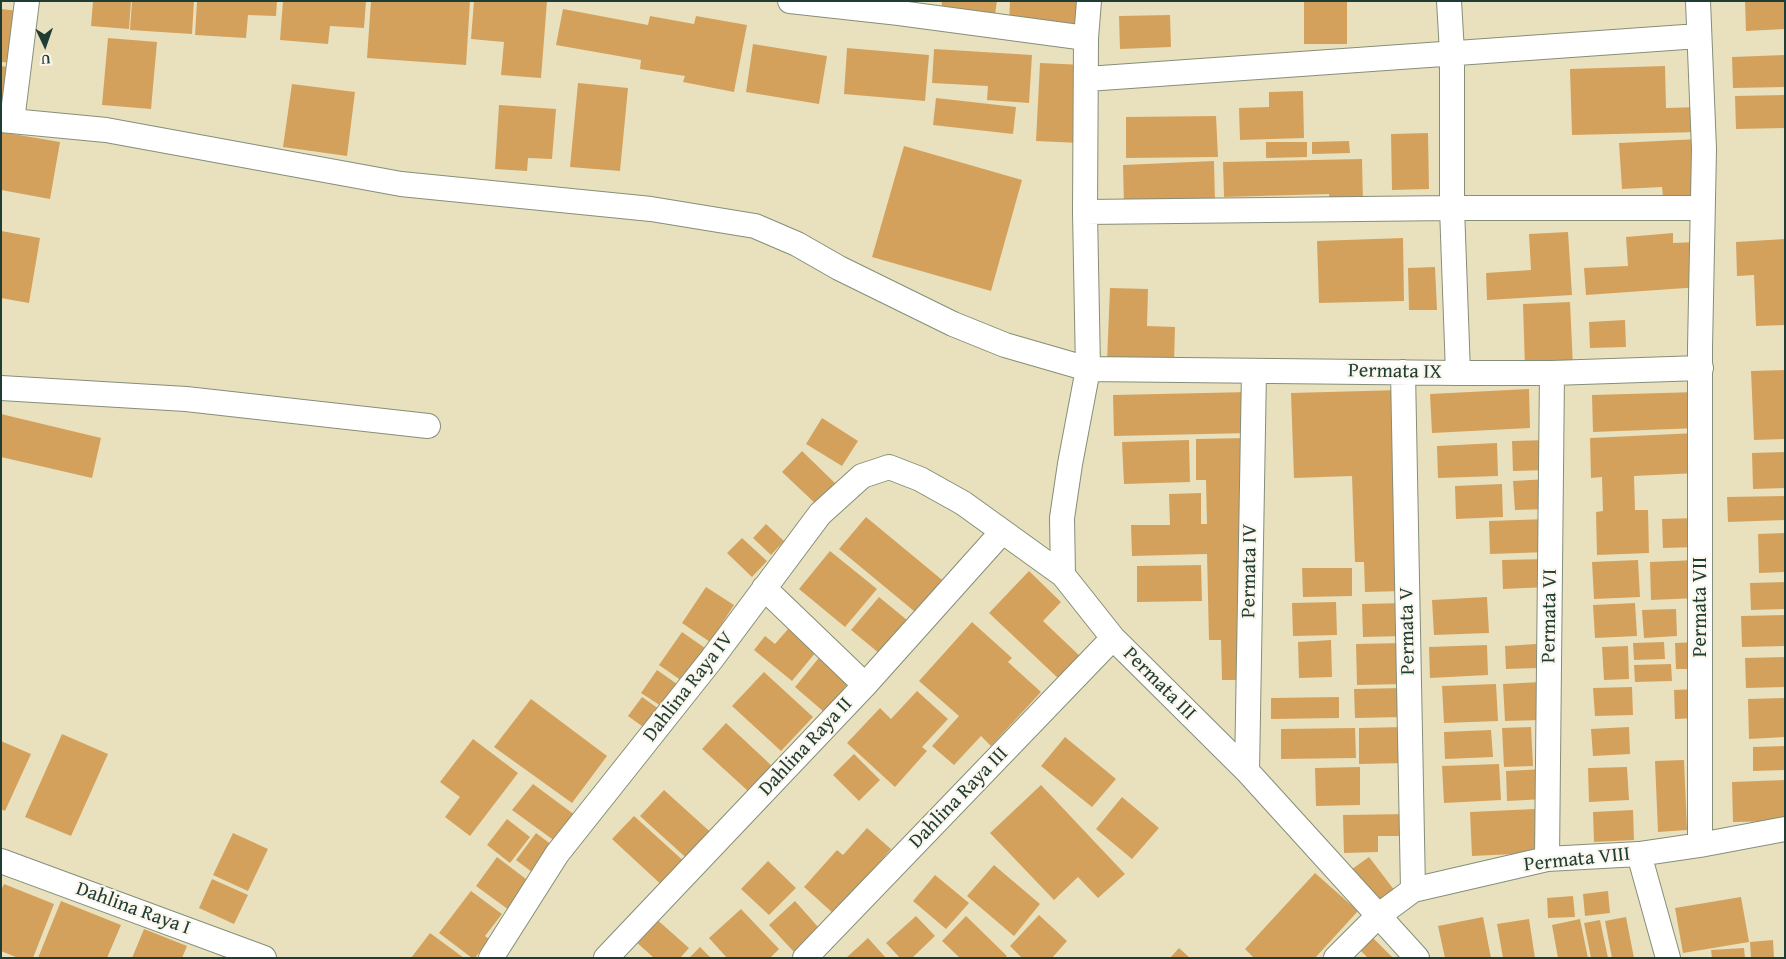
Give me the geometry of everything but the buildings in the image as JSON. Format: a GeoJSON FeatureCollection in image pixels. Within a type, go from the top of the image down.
{"type":"FeatureCollection","features":[{"type":"Feature","properties":{"kind":"street"},"geometry":{"type":"LineString","coordinates":[[6,120],[27,1]]}},
{"type":"Feature","properties":{"kind":"street"},"geometry":{"type":"LineString","coordinates":[[790,1],[825,3],[1086,38]]}},
{"type":"Feature","properties":{"kind":"street"},"geometry":{"type":"LineString","coordinates":[[1063,575],[1062,518],[1088,369],[1085,212],[1086,38],[1090,1]]}},
{"type":"Feature","properties":{"kind":"street"},"geometry":{"type":"LineString","coordinates":[[1449,1],[1452,52],[1452,208],[1458,373]]}},
{"type":"Feature","properties":{"kind":"street","name":"Permata VII"},"geometry":{"type":"LineString","coordinates":[[1698,1],[1704,149],[1701,368],[1700,845]]}},
{"type":"Feature","properties":{"kind":"street"},"geometry":{"type":"LineString","coordinates":[[1087,79],[1699,36]]}},
{"type":"Feature","properties":{"kind":"street","name":"Permata IX"},"geometry":{"type":"LineString","coordinates":[[6,120],[106,130],[401,184],[651,209],[754,226],[797,244],[848,272],[954,324],[1004,345],[1088,369],[1458,373],[1701,368]]}},
{"type":"Feature","properties":{"kind":"street"},"geometry":{"type":"LineString","coordinates":[[1085,212],[1452,208],[1702,208]]}},
{"type":"Feature","properties":{"kind":"street","name":"Permata IV"},"geometry":{"type":"LineString","coordinates":[[1247,771],[1254,371]]}},
{"type":"Feature","properties":{"kind":"street","name":"Permata V"},"geometry":{"type":"LineString","coordinates":[[1403,372],[1412,890]]}},
{"type":"Feature","properties":{"kind":"street","name":"Permata VI"},"geometry":{"type":"LineString","coordinates":[[1547,859],[1552,372]]}},
{"type":"Feature","properties":{"kind":"street"},"geometry":{"type":"LineString","coordinates":[[1,388],[186,399],[428,426]]}},
{"type":"Feature","properties":{"kind":"street","name":"Dahlina Raya IV"},"geometry":{"type":"LineString","coordinates":[[491,958],[558,854],[711,660],[820,514],[862,476],[889,467],[920,479]]}},
{"type":"Feature","properties":{"kind":"street","name":"Permata III"},"geometry":{"type":"LineString","coordinates":[[920,479],[963,503],[1063,575],[1113,638],[1247,771],[1417,958]]}},
{"type":"Feature","properties":{"kind":"street","name":"Dahlina Raya II"},"geometry":{"type":"LineString","coordinates":[[606,958],[865,685],[1002,532]]}},
{"type":"Feature","properties":{"kind":"street"},"geometry":{"type":"LineString","coordinates":[[764,588],[865,685]]}},
{"type":"Feature","properties":{"kind":"street","name":"Dahlina Raya III"},"geometry":{"type":"LineString","coordinates":[[805,958],[1113,638]]}},
{"type":"Feature","properties":{"kind":"street","name":"Permata VIII"},"geometry":{"type":"LineString","coordinates":[[1336,958],[1378,916],[1412,890],[1547,859],[1639,854],[1700,845],[1785,828]]}},
{"type":"Feature","properties":{"kind":"street"},"geometry":{"type":"LineString","coordinates":[[1639,854],[1668,958]]}},
{"type":"Feature","properties":{"kind":"street","name":"Dahlina Raya I"},"geometry":{"type":"LineString","coordinates":[[1,862],[264,958]]}}]}
